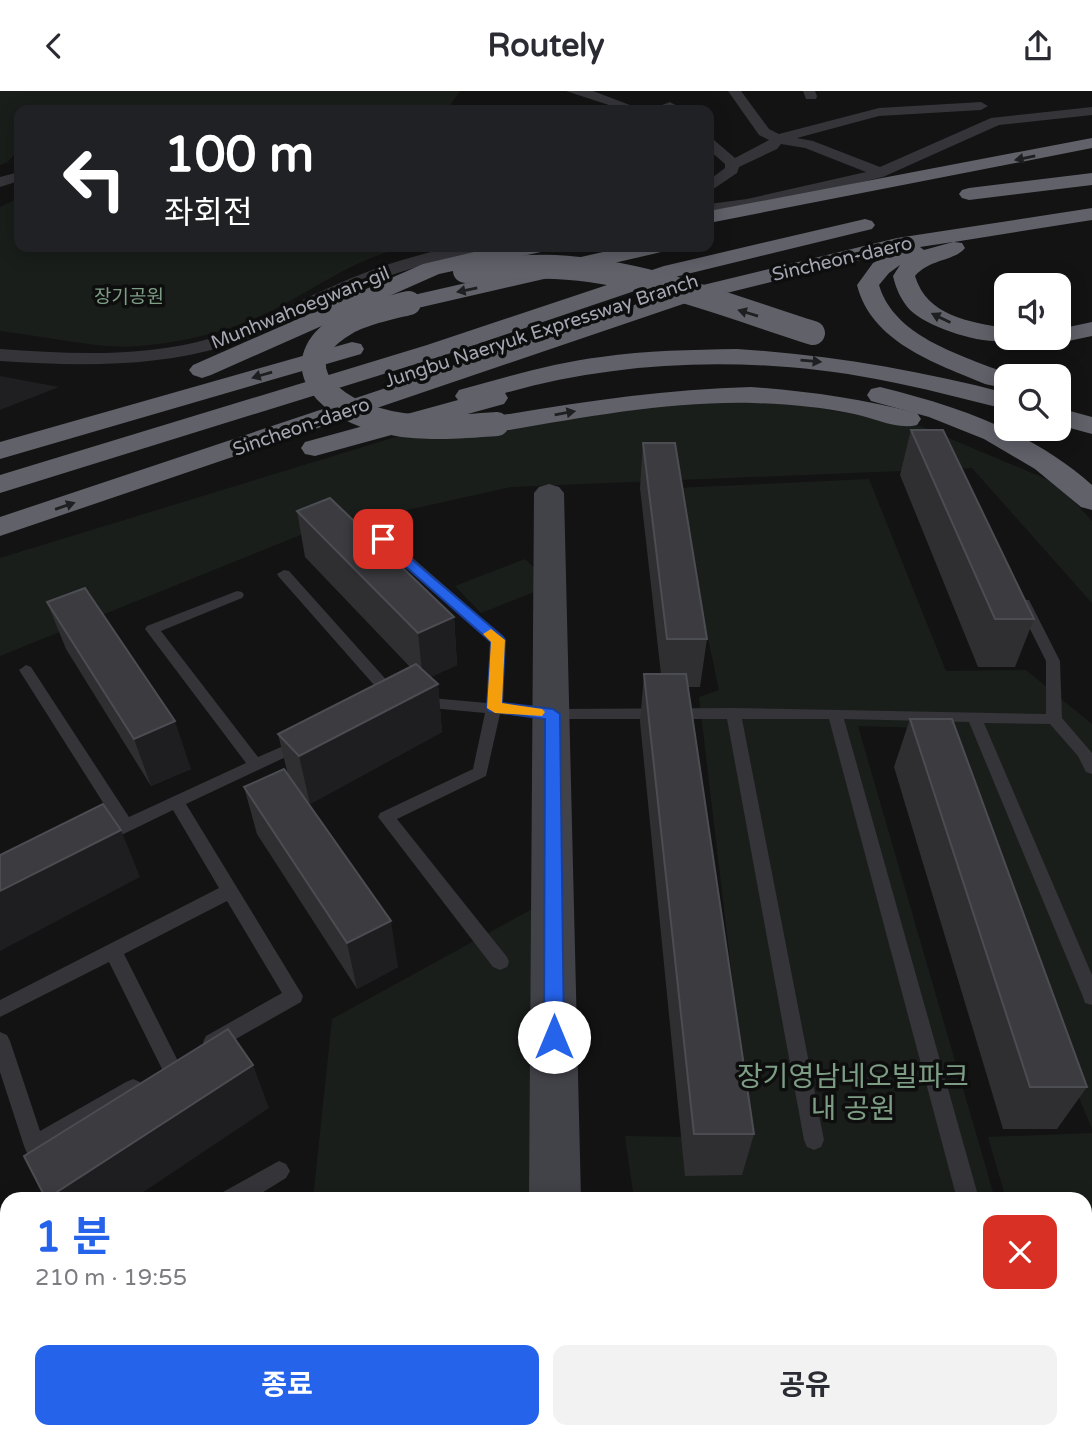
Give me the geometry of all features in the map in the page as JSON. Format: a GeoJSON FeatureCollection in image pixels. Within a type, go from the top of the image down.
{"type":"FeatureCollection","features":[{"type":"Feature","properties":{"kind":"highway"},"geometry":{"type":"LineString","coordinates":[[714,217],[1092,143]]}},
{"type":"Feature","properties":{"kind":"highway"},"geometry":{"type":"LineString","coordinates":[[945,198],[1092,179]]}},
{"type":"Feature","properties":{"kind":"highway"},"geometry":{"type":"LineString","coordinates":[[714,232],[825,209],[945,198],[1092,192]]}},
{"type":"Feature","properties":{"kind":"highway","name":"Jungbu Naeryuk Expressway Branch"},"geometry":{"type":"LineString","coordinates":[[0,503],[735,267],[944,224],[1092,203]]}},
{"type":"Feature","properties":{"kind":"highway","name":"Jungbu Naeryuk Expressway Branch"},"geometry":{"type":"LineString","coordinates":[[0,484],[436,350],[672,271],[883,215]]}},
{"type":"Feature","properties":{"kind":"highway","name":"Sincheon-daero"},"geometry":{"type":"LineString","coordinates":[[714,245],[883,215]]}},
{"type":"Feature","properties":{"kind":"highway","name":"Sincheon-daero"},"geometry":{"type":"LineString","coordinates":[[0,527],[678,298],[897,243],[1092,215]]}},
{"type":"Feature","properties":{"kind":"highway"},"geometry":{"type":"LineString","coordinates":[[994,378],[950,359],[902,333],[884,319],[869,295],[868,285],[873,276],[892,260],[920,250],[1092,221]]}},
{"type":"Feature","properties":{"kind":"highway"},"geometry":{"type":"LineString","coordinates":[[993,237],[926,257],[907,269],[904,276],[905,286],[916,303],[940,319],[994,333]]}},
{"type":"Feature","properties":{"kind":"highway"},"geometry":{"type":"LineString","coordinates":[[0,440],[192,375],[431,269],[501,252]]}},
{"type":"Feature","properties":{"kind":"highway"},"geometry":{"type":"LineString","coordinates":[[631,252],[409,303],[339,328],[314,355],[311,369],[323,395],[361,414],[394,424],[430,428],[498,424],[632,401],[699,394],[806,398],[878,410],[963,435],[1042,470],[1092,503]]}},
{"type":"Feature","properties":{"kind":"highway","name":"Sincheon-daero"},"geometry":{"type":"LineString","coordinates":[[465,315],[683,252]]}},
{"type":"Feature","properties":{"kind":"highway"},"geometry":{"type":"LineString","coordinates":[[356,300],[430,276],[465,271],[528,267],[602,273],[650,284],[994,386]]}},
{"type":"Feature","properties":{"kind":"highway"},"geometry":{"type":"LineString","coordinates":[[1071,333],[1092,329]]}},
{"type":"Feature","properties":{"kind":"highway"},"geometry":{"type":"LineString","coordinates":[[0,451],[372,343]]}},
{"type":"Feature","properties":{"kind":"highway"},"geometry":{"type":"LineString","coordinates":[[0,543],[190,491],[504,384],[549,373],[664,358],[731,356],[809,360],[876,369],[994,398]]}},
{"type":"Feature","properties":{"kind":"highway"},"geometry":{"type":"LineString","coordinates":[[315,448],[504,395],[610,376],[669,371],[777,375],[828,383],[914,403],[996,433],[1037,454],[1070,479],[1092,503]]}},
{"type":"Feature","properties":{"kind":"street"},"geometry":{"type":"LineString","coordinates":[[734,91],[764,132],[777,139],[807,144],[881,173]]}},
{"type":"Feature","properties":{"kind":"street"},"geometry":{"type":"LineString","coordinates":[[962,91],[981,106],[1007,119]]}},
{"type":"Feature","properties":{"kind":"street"},"geometry":{"type":"LineString","coordinates":[[579,92],[620,105]]}},
{"type":"Feature","properties":{"kind":"street"},"geometry":{"type":"LineString","coordinates":[[732,165],[772,146],[777,139],[879,112],[981,106]]}},
{"type":"Feature","properties":{"kind":"street"},"geometry":{"type":"LineString","coordinates":[[714,208],[747,204],[881,173],[975,130],[1007,119],[1092,111]]}},
{"type":"Feature","properties":{"kind":"street"},"geometry":{"type":"LineString","coordinates":[[714,148],[732,165]]}},
{"type":"Feature","properties":{"kind":"street"},"geometry":{"type":"LineString","coordinates":[[714,183],[732,170],[732,165]]}},
{"type":"Feature","properties":{"kind":"street","name":"Munhwahoegwan-gil"},"geometry":{"type":"LineString","coordinates":[[0,355],[66,359],[130,357],[183,351],[219,342],[260,327],[345,287],[398,267],[454,252]]}},
{"type":"Feature","properties":{"kind":"street"},"geometry":{"type":"LineString","coordinates":[[550,493],[555,1192]]}},
{"type":"Feature","properties":{"kind":"lane"},"geometry":{"type":"LineString","coordinates":[[383,539],[498,640],[495,708],[480,772],[386,817],[500,962]]}},
{"type":"Feature","properties":{"kind":"lane"},"geometry":{"type":"LineString","coordinates":[[284,574],[389,702],[553,714],[835,714],[1054,719]]}},
{"type":"Feature","properties":{"kind":"lane"},"geometry":{"type":"LineString","coordinates":[[1017,590],[1053,661],[1054,719],[1084,753],[1092,768]]}},
{"type":"Feature","properties":{"kind":"lane"},"geometry":{"type":"LineString","coordinates":[[237,594],[152,629],[256,765]]}},
{"type":"Feature","properties":{"kind":"lane"},"geometry":{"type":"LineString","coordinates":[[26,670],[126,825]]}},
{"type":"Feature","properties":{"kind":"lane"},"geometry":{"type":"LineString","coordinates":[[733,713],[814,1140]]}},
{"type":"Feature","properties":{"kind":"lane"},"geometry":{"type":"LineString","coordinates":[[835,714],[966,1192]]}},
{"type":"Feature","properties":{"kind":"lane"},"geometry":{"type":"LineString","coordinates":[[974,717],[1092,997]]}},
{"type":"Feature","properties":{"kind":"lane"},"geometry":{"type":"LineString","coordinates":[[88,843],[320,735]]}},
{"type":"Feature","properties":{"kind":"lane"},"geometry":{"type":"LineString","coordinates":[[0,1041],[34,1146],[294,996],[176,802]]}},
{"type":"Feature","properties":{"kind":"lane"},"geometry":{"type":"LineString","coordinates":[[0,1009],[230,891]]}},
{"type":"Feature","properties":{"kind":"lane"},"geometry":{"type":"LineString","coordinates":[[113,951],[159,1073]]}},
{"type":"Feature","properties":{"kind":"lane"},"geometry":{"type":"LineString","coordinates":[[243,1192],[279,1171]]}},
{"type":"Feature","properties":{"kind":"shaded area"},"geometry":{"type":"Polygon","coordinates":[[[0,376],[59,387],[0,410],[0,376]]]}},
{"type":"Feature","properties":{"kind":"green space"},"geometry":{"type":"Polygon","coordinates":[[[0,91],[460,91],[452,105],[14,105],[14,155],[8,162],[0,165],[0,91]]]}},
{"type":"Feature","properties":{"kind":"green space","name":"장기공원"},"geometry":{"type":"Polygon","coordinates":[[[14,200],[14,252],[388,252],[331,277],[258,317],[221,331],[157,344],[96,345],[0,331],[0,207],[14,200]]]}},
{"type":"Feature","properties":{"kind":"green space"},"geometry":{"type":"Polygon","coordinates":[[[761,398],[920,426],[1058,484],[1092,521],[1092,603],[972,468],[511,487],[308,532],[0,656],[0,558],[402,435],[614,409],[761,398]]]}},
{"type":"Feature","properties":{"kind":"green space","name":"장기영남네오빌파크 내 공원"},"geometry":{"type":"Polygon","coordinates":[[[869,479],[946,671],[1026,670],[1092,724],[1092,1129],[925,728],[858,726],[993,1192],[633,1192],[625,1136],[751,1138],[699,697],[719,690],[676,488],[869,479]]]}},
{"type":"Feature","properties":{"kind":"green space"},"geometry":{"type":"Polygon","coordinates":[[[525,559],[552,585],[481,613],[455,586],[525,559]]]}},
{"type":"Feature","properties":{"kind":"green space"},"geometry":{"type":"Polygon","coordinates":[[[543,903],[541,1192],[314,1192],[332,1019],[543,903]]]}},
{"type":"Feature","properties":{"kind":"green space","name":"장기영남네오빌파크 내 공원"},"geometry":{"type":"Polygon","coordinates":[[[1092,1133],[1092,1192],[1004,1192],[988,1137],[1092,1133]]]}},
{"type":"Feature","properties":{"kind":"building"},"geometry":{"type":"Polygon","coordinates":[[[911,430],[943,430],[1034,619],[995,619],[911,430]]]}},
{"type":"Feature","properties":{"kind":"building"},"geometry":{"type":"Polygon","coordinates":[[[643,443],[675,443],[707,639],[667,639],[643,443]]]}},
{"type":"Feature","properties":{"kind":"building"},"geometry":{"type":"Polygon","coordinates":[[[330,498],[454,617],[418,633],[297,511],[330,498]]]}},
{"type":"Feature","properties":{"kind":"building"},"geometry":{"type":"Polygon","coordinates":[[[85,588],[175,721],[134,739],[47,602],[85,588]]]}},
{"type":"Feature","properties":{"kind":"building"},"geometry":{"type":"Polygon","coordinates":[[[416,664],[438,684],[299,756],[278,734],[416,664]]]}},
{"type":"Feature","properties":{"kind":"building"},"geometry":{"type":"Polygon","coordinates":[[[644,674],[686,674],[754,1134],[694,1134],[644,674]]]}},
{"type":"Feature","properties":{"kind":"building"},"geometry":{"type":"Polygon","coordinates":[[[910,719],[952,719],[1087,1087],[1030,1087],[910,719]]]}},
{"type":"Feature","properties":{"kind":"building"},"geometry":{"type":"Polygon","coordinates":[[[284,769],[391,921],[347,943],[244,787],[284,769]]]}},
{"type":"Feature","properties":{"kind":"building"},"geometry":{"type":"Polygon","coordinates":[[[103,804],[121,830],[0,891],[0,855],[103,804]]]}},
{"type":"Feature","properties":{"kind":"building"},"geometry":{"type":"Polygon","coordinates":[[[228,1029],[253,1065],[57,1192],[42,1192],[24,1156],[228,1029]]]}},
{"type":"Feature","properties":{"kind":"slow traffic"},"geometry":{"type":"LineString","coordinates":[[491,634],[498,640],[495,708],[537,712]]}},
{"type":"Feature","properties":{"kind":"route"},"geometry":{"type":"LineString","coordinates":[[383,539],[498,640],[495,708],[553,714],[554,1037]]}}]}
